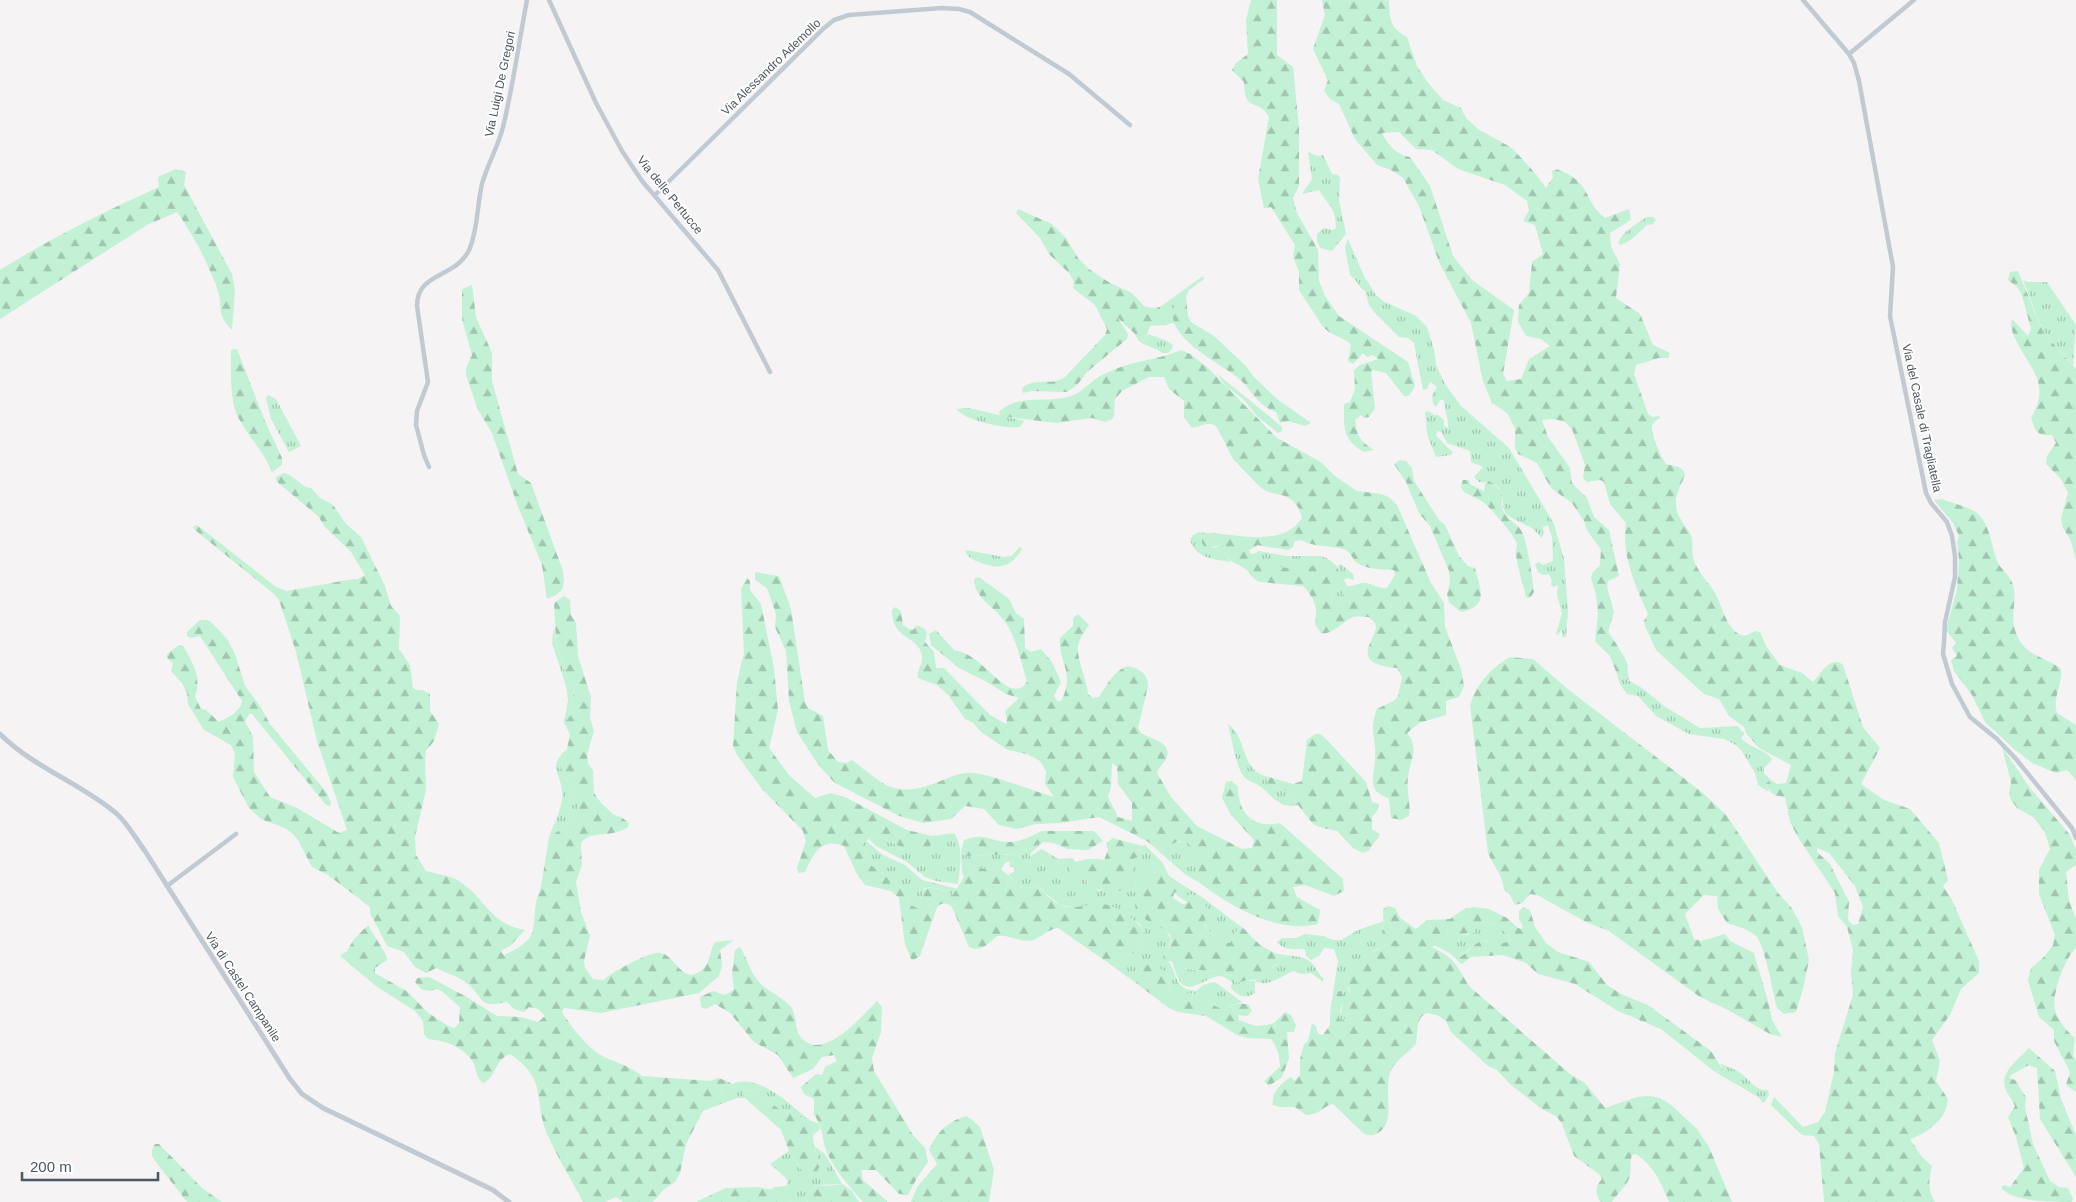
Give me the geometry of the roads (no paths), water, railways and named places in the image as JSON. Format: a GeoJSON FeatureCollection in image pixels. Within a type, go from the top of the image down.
{"type":"FeatureCollection","features":[{"type":"Feature","properties":{"kind":"street","name":"Via Luigi De Gregori"},"geometry":{"type":"LineString","coordinates":[[429,467],[416,422],[417,411],[428,382],[418,299],[420,290],[426,283],[450,270],[462,260],[472,243],[482,185],[503,125],[527,0]]}},
{"type":"Feature","properties":{"kind":"street","name":"Via delle Pertucce"},"geometry":{"type":"LineString","coordinates":[[549,0],[611,132],[635,171],[718,270],[770,372]]}},
{"type":"Feature","properties":{"kind":"street","name":"Via del Casale di Tragliatella"},"geometry":{"type":"LineString","coordinates":[[1803,0],[1849,54],[1854,63],[1859,81],[1892,258],[1893,276],[1890,316],[1926,490],[1931,503],[1947,522],[1954,549],[1956,578],[1945,622],[1944,642],[1944,654],[1948,671],[1966,713],[2016,759],[2072,828],[2076,838]]}},
{"type":"Feature","properties":{"kind":"street"},"geometry":{"type":"LineString","coordinates":[[1849,54],[1914,0]]}},
{"type":"Feature","properties":{"kind":"street","name":"Via Alessandro Ademollo"},"geometry":{"type":"LineString","coordinates":[[655,195],[823,29],[834,20],[848,15],[939,8],[966,10],[1030,48],[1069,74],[1130,125]]}},
{"type":"Feature","properties":{"kind":"street","name":"Via di Castel Campanile"},"geometry":{"type":"LineString","coordinates":[[0,734],[26,757],[116,814],[130,831],[167,886],[290,1080],[299,1091],[323,1108],[493,1190],[508,1202]]}},
{"type":"Feature","properties":{"kind":"street"},"geometry":{"type":"LineString","coordinates":[[167,886],[236,834]]}}]}
